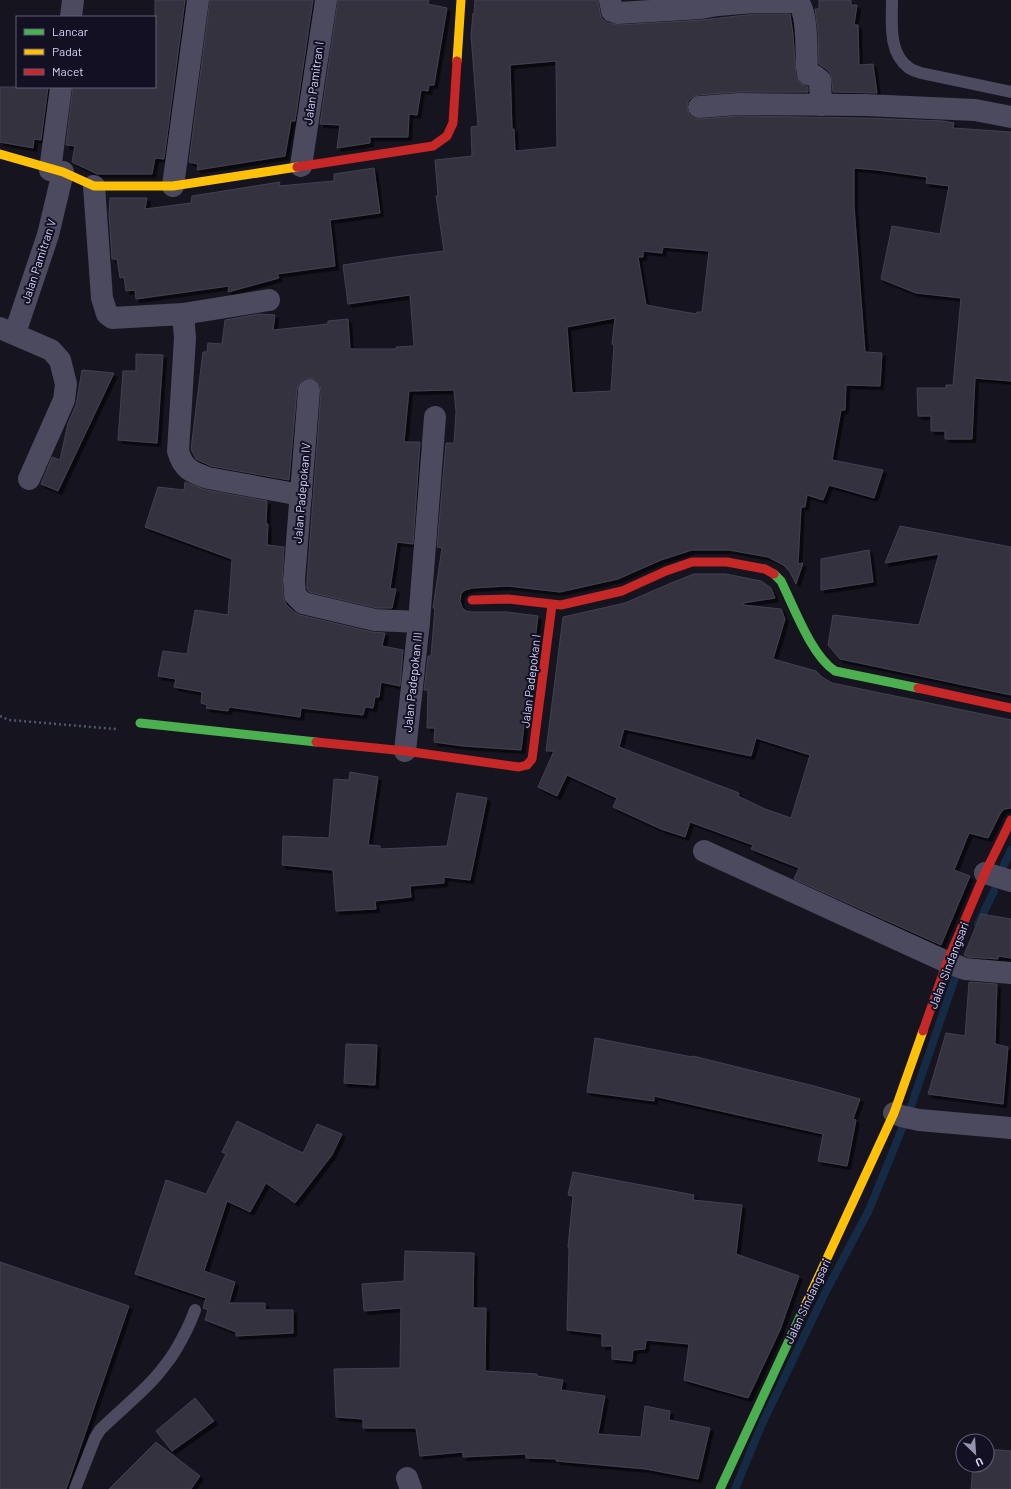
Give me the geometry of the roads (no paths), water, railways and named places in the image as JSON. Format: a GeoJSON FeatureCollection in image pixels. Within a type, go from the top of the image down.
{"type":"FeatureCollection","features":[{"type":"Feature","properties":{"kind":"street"},"geometry":{"type":"LineString","coordinates":[[71,16],[73,0]]}},
{"type":"Feature","properties":{"kind":"street"},"geometry":{"type":"LineString","coordinates":[[173,186],[198,0]]}},
{"type":"Feature","properties":{"kind":"street","name":"Jalan Pamitran I"},"geometry":{"type":"LineString","coordinates":[[301,166],[326,0]]}},
{"type":"Feature","properties":{"kind":"street"},"geometry":{"type":"LineString","coordinates":[[0,154],[56,171],[94,186],[173,186],[433,146],[447,136],[453,123],[461,0]]}},
{"type":"Feature","properties":{"kind":"street"},"geometry":{"type":"LineString","coordinates":[[610,0],[612,11],[618,13],[687,10],[718,4],[798,2],[802,6],[808,74],[815,76],[820,80],[821,105]]}},
{"type":"Feature","properties":{"kind":"street","name":"Jalan Pamitran V"},"geometry":{"type":"LineString","coordinates":[[7,330],[48,235],[56,171],[61,88]]}},
{"type":"Feature","properties":{"kind":"street"},"geometry":{"type":"LineString","coordinates":[[699,108],[738,104],[864,105],[975,110],[1011,117]]}},
{"type":"Feature","properties":{"kind":"street"},"geometry":{"type":"LineString","coordinates":[[94,186],[102,298],[107,314],[112,318],[183,314],[269,300]]}},
{"type":"Feature","properties":{"kind":"street"},"geometry":{"type":"LineString","coordinates":[[183,314],[185,338],[178,451],[180,461],[194,474],[208,478],[300,495]]}},
{"type":"Feature","properties":{"kind":"street"},"geometry":{"type":"LineString","coordinates":[[7,330],[51,350],[60,360],[66,384],[64,400],[29,479]]}},
{"type":"Feature","properties":{"kind":"street","name":"Jalan Padepokan IV"},"geometry":{"type":"LineString","coordinates":[[295,595],[294,580],[309,390]]}},
{"type":"Feature","properties":{"kind":"street"},"geometry":{"type":"LineString","coordinates":[[419,622],[435,417]]}},
{"type":"Feature","properties":{"kind":"street"},"geometry":{"type":"LineString","coordinates":[[472,600],[508,599],[552,605],[622,591],[666,571],[692,562],[727,562],[765,569],[774,574],[781,581],[811,643],[828,667],[835,671],[1011,708]]}},
{"type":"Feature","properties":{"kind":"street","name":"Jalan Padepokan III"},"geometry":{"type":"LineString","coordinates":[[295,595],[304,603],[375,620],[419,622],[405,751]]}},
{"type":"Feature","properties":{"kind":"street","name":"Jalan Padepokan I"},"geometry":{"type":"LineString","coordinates":[[405,751],[519,767],[527,764],[532,759],[552,605]]}},
{"type":"Feature","properties":{"kind":"street"},"geometry":{"type":"LineString","coordinates":[[140,723],[405,751]]}},
{"type":"Feature","properties":{"kind":"street","name":"Jalan Sindangsari"},"geometry":{"type":"LineString","coordinates":[[720,1489],[902,1116],[947,962],[985,873],[1011,820]]}},
{"type":"Feature","properties":{"kind":"street"},"geometry":{"type":"LineString","coordinates":[[704,851],[947,962],[965,969],[1011,973]]}},
{"type":"Feature","properties":{"kind":"street"},"geometry":{"type":"LineString","coordinates":[[985,873],[1011,881]]}},
{"type":"Feature","properties":{"kind":"street"},"geometry":{"type":"LineString","coordinates":[[902,1116],[1011,1128]]}},
{"type":"Feature","properties":{"kind":"lane"},"geometry":{"type":"LineString","coordinates":[[892,0],[892,40],[899,58],[909,68],[921,73],[1011,92]]}},
{"type":"Feature","properties":{"kind":"lane"},"geometry":{"type":"LineString","coordinates":[[75,1489],[95,1438],[100,1430],[150,1383],[167,1364],[196,1310]]}},
{"type":"Feature","properties":{"kind":"waterway"},"geometry":{"type":"LineString","coordinates":[[1004,865],[1011,850]]}},
{"type":"Feature","properties":{"kind":"waterway"},"geometry":{"type":"LineString","coordinates":[[978,924],[994,891]]}},
{"type":"Feature","properties":{"kind":"waterway"},"geometry":{"type":"LineString","coordinates":[[735,1489],[762,1424],[826,1291],[869,1210],[910,1109],[955,978]]}}]}
